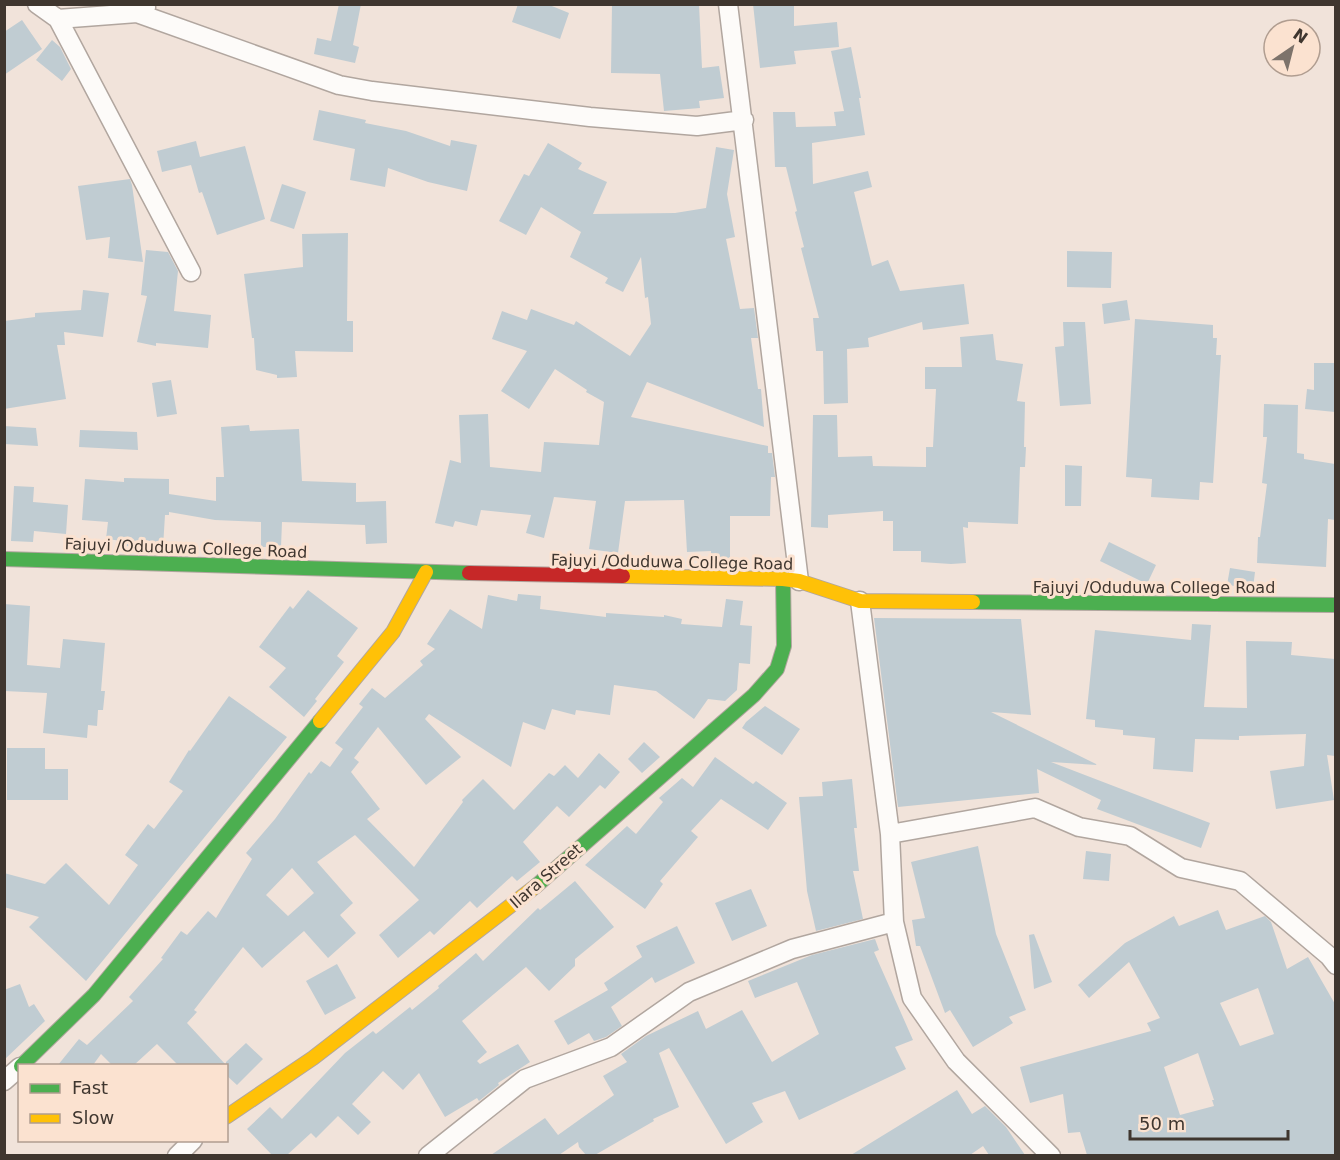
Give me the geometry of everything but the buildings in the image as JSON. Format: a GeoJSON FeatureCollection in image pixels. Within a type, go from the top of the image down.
{"type":"FeatureCollection","features":[{"type":"Feature","properties":{"kind":"street"},"geometry":{"type":"LineString","coordinates":[[37,4],[58,19],[191,272]]}},
{"type":"Feature","properties":{"kind":"street"},"geometry":{"type":"LineString","coordinates":[[728,4],[744,120],[791,580]]}},
{"type":"Feature","properties":{"kind":"street"},"geometry":{"type":"LineString","coordinates":[[58,19],[144,9],[339,85],[372,91],[590,117],[697,126],[744,120]]}},
{"type":"Feature","properties":{"kind":"street","name":"Fajuyi /Oduduwa College Road"},"geometry":{"type":"LineString","coordinates":[[4,559],[791,580],[860,601],[1335,604]]}},
{"type":"Feature","properties":{"kind":"street"},"geometry":{"type":"LineString","coordinates":[[22,1064],[94,995],[393,632],[426,572]]}},
{"type":"Feature","properties":{"kind":"street","name":"Ilara Street"},"geometry":{"type":"LineString","coordinates":[[228,1116],[314,1058],[522,898],[754,695],[777,669],[784,646],[791,580]]}},
{"type":"Feature","properties":{"kind":"street"},"geometry":{"type":"LineString","coordinates":[[860,601],[890,834],[894,922],[912,998],[956,1060],[1051,1155]]}},
{"type":"Feature","properties":{"kind":"street"},"geometry":{"type":"LineString","coordinates":[[890,834],[1035,808],[1079,827],[1130,836],[1181,867],[1240,881],[1329,956],[1335,965]]}},
{"type":"Feature","properties":{"kind":"street"},"geometry":{"type":"LineString","coordinates":[[428,1155],[525,1079],[611,1047],[689,992],[792,950],[894,922]]}},
{"type":"Feature","properties":{"kind":"street"},"geometry":{"type":"LineString","coordinates":[[4,1081],[18,1068]]}},
{"type":"Feature","properties":{"kind":"street"},"geometry":{"type":"LineString","coordinates":[[177,1155],[191,1142]]}},
{"type":"Feature","properties":{"kind":"traffic: fast"},"geometry":{"type":"LineString","coordinates":[[4,559],[469,573]]}},
{"type":"Feature","properties":{"kind":"traffic: fast"},"geometry":{"type":"LineString","coordinates":[[536,886],[754,695],[777,669],[784,646],[783,579]]}},
{"type":"Feature","properties":{"kind":"traffic: fast"},"geometry":{"type":"LineString","coordinates":[[973,602],[1336,605]]}},
{"type":"Feature","properties":{"kind":"traffic: fast"},"geometry":{"type":"LineString","coordinates":[[23,1064],[94,995],[320,721]]}},
{"type":"Feature","properties":{"kind":"traffic: slow"},"geometry":{"type":"LineString","coordinates":[[320,721],[393,632],[426,572]]}},
{"type":"Feature","properties":{"kind":"traffic: slow"},"geometry":{"type":"LineString","coordinates":[[623,576],[783,579],[799,581],[860,601],[973,602]]}},
{"type":"Feature","properties":{"kind":"traffic: slow"},"geometry":{"type":"LineString","coordinates":[[228,1116],[313,1058],[536,886]]}},
{"type":"Feature","properties":{"kind":"traffic: jam"},"geometry":{"type":"LineString","coordinates":[[469,573],[623,576]]}}]}
